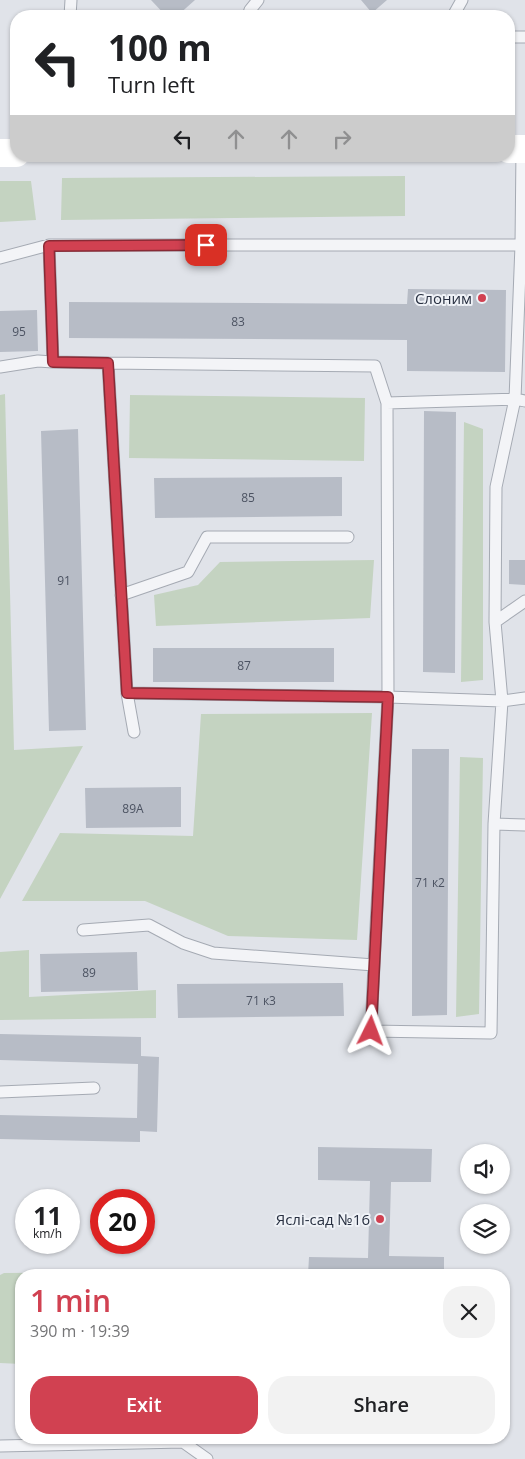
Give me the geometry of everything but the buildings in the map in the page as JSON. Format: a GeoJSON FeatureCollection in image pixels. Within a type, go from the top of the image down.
{"type":"FeatureCollection","features":[{"type":"Feature","properties":{"kind":"lane"},"geometry":{"type":"LineString","coordinates":[[250,10],[258,0]]}},
{"type":"Feature","properties":{"kind":"lane"},"geometry":{"type":"LineString","coordinates":[[0,367],[38,361],[375,366],[387,403],[388,697],[371,1031],[491,1033],[494,824],[502,701],[495,622],[496,487],[520,400],[521,245],[518,149]]}},
{"type":"Feature","properties":{"kind":"lane"},"geometry":{"type":"LineString","coordinates":[[0,258],[49,246],[521,245]]}},
{"type":"Feature","properties":{"kind":"lane"},"geometry":{"type":"LineString","coordinates":[[49,246],[53,362]]}},
{"type":"Feature","properties":{"kind":"lane"},"geometry":{"type":"LineString","coordinates":[[108,363],[127,693],[134,732]]}},
{"type":"Feature","properties":{"kind":"lane"},"geometry":{"type":"LineString","coordinates":[[387,403],[520,400]]}},
{"type":"Feature","properties":{"kind":"lane"},"geometry":{"type":"LineString","coordinates":[[121,595],[188,572],[207,537],[348,537]]}},
{"type":"Feature","properties":{"kind":"lane"},"geometry":{"type":"LineString","coordinates":[[495,622],[525,601]]}},
{"type":"Feature","properties":{"kind":"lane"},"geometry":{"type":"LineString","coordinates":[[127,693],[388,697],[502,701],[525,698]]}},
{"type":"Feature","properties":{"kind":"lane"},"geometry":{"type":"LineString","coordinates":[[494,824],[525,825]]}},
{"type":"Feature","properties":{"kind":"lane"},"geometry":{"type":"LineString","coordinates":[[83,930],[149,925],[183,943],[213,953],[374,964]]}},
{"type":"Feature","properties":{"kind":"lane"},"geometry":{"type":"LineString","coordinates":[[0,1092],[94,1088]]}},
{"type":"Feature","properties":{"kind":"lane"},"geometry":{"type":"LineString","coordinates":[[0,1446],[92,1444]]}},
{"type":"Feature","properties":{"kind":"lane"},"geometry":{"type":"LineString","coordinates":[[186,1444],[207,1459]]}},
{"type":"Feature","properties":{"kind":"green space"},"geometry":{"type":"Polygon","coordinates":[[[405,176],[405,216],[61,220],[62,178],[405,176]]]}},
{"type":"Feature","properties":{"kind":"green space"},"geometry":{"type":"Polygon","coordinates":[[[0,181],[31,181],[36,220],[0,222],[0,181]]]}},
{"type":"Feature","properties":{"kind":"green space"},"geometry":{"type":"Polygon","coordinates":[[[5,394],[14,750],[83,746],[0,899],[0,395],[5,394]]]}},
{"type":"Feature","properties":{"kind":"green space"},"geometry":{"type":"Polygon","coordinates":[[[130,395],[365,398],[364,461],[129,458],[130,395]]]}},
{"type":"Feature","properties":{"kind":"green space"},"geometry":{"type":"Polygon","coordinates":[[[464,422],[483,429],[483,680],[461,682],[464,422]]]}},
{"type":"Feature","properties":{"kind":"green space"},"geometry":{"type":"Polygon","coordinates":[[[374,560],[370,618],[156,626],[154,595],[198,585],[220,562],[374,560]]]}},
{"type":"Feature","properties":{"kind":"green space"},"geometry":{"type":"Polygon","coordinates":[[[372,713],[357,940],[228,936],[145,901],[22,901],[60,833],[193,836],[201,714],[372,713]]]}},
{"type":"Feature","properties":{"kind":"green space"},"geometry":{"type":"Polygon","coordinates":[[[460,757],[483,758],[479,1014],[456,1017],[460,757]]]}},
{"type":"Feature","properties":{"kind":"green space"},"geometry":{"type":"Polygon","coordinates":[[[29,950],[29,997],[156,990],[156,1018],[0,1020],[0,952],[29,950]]]}},
{"type":"Feature","properties":{"kind":"green space"},"geometry":{"type":"Polygon","coordinates":[[[15,1273],[15,1364],[0,1363],[0,1275],[15,1273]]]}},
{"type":"Feature","properties":{"kind":"place","name":"Слоним"},"geometry":{"type":"Point","coordinates":[482,298]}},
{"type":"Feature","properties":{"kind":"place","name":"Яслі-сад №16"},"geometry":{"type":"Point","coordinates":[380,1219]}},
{"type":"Feature","properties":{"kind":"route"},"geometry":{"type":"LineString","coordinates":[[206,245],[49,246],[53,362],[108,363],[127,693],[388,697],[371,1031]]}}]}
